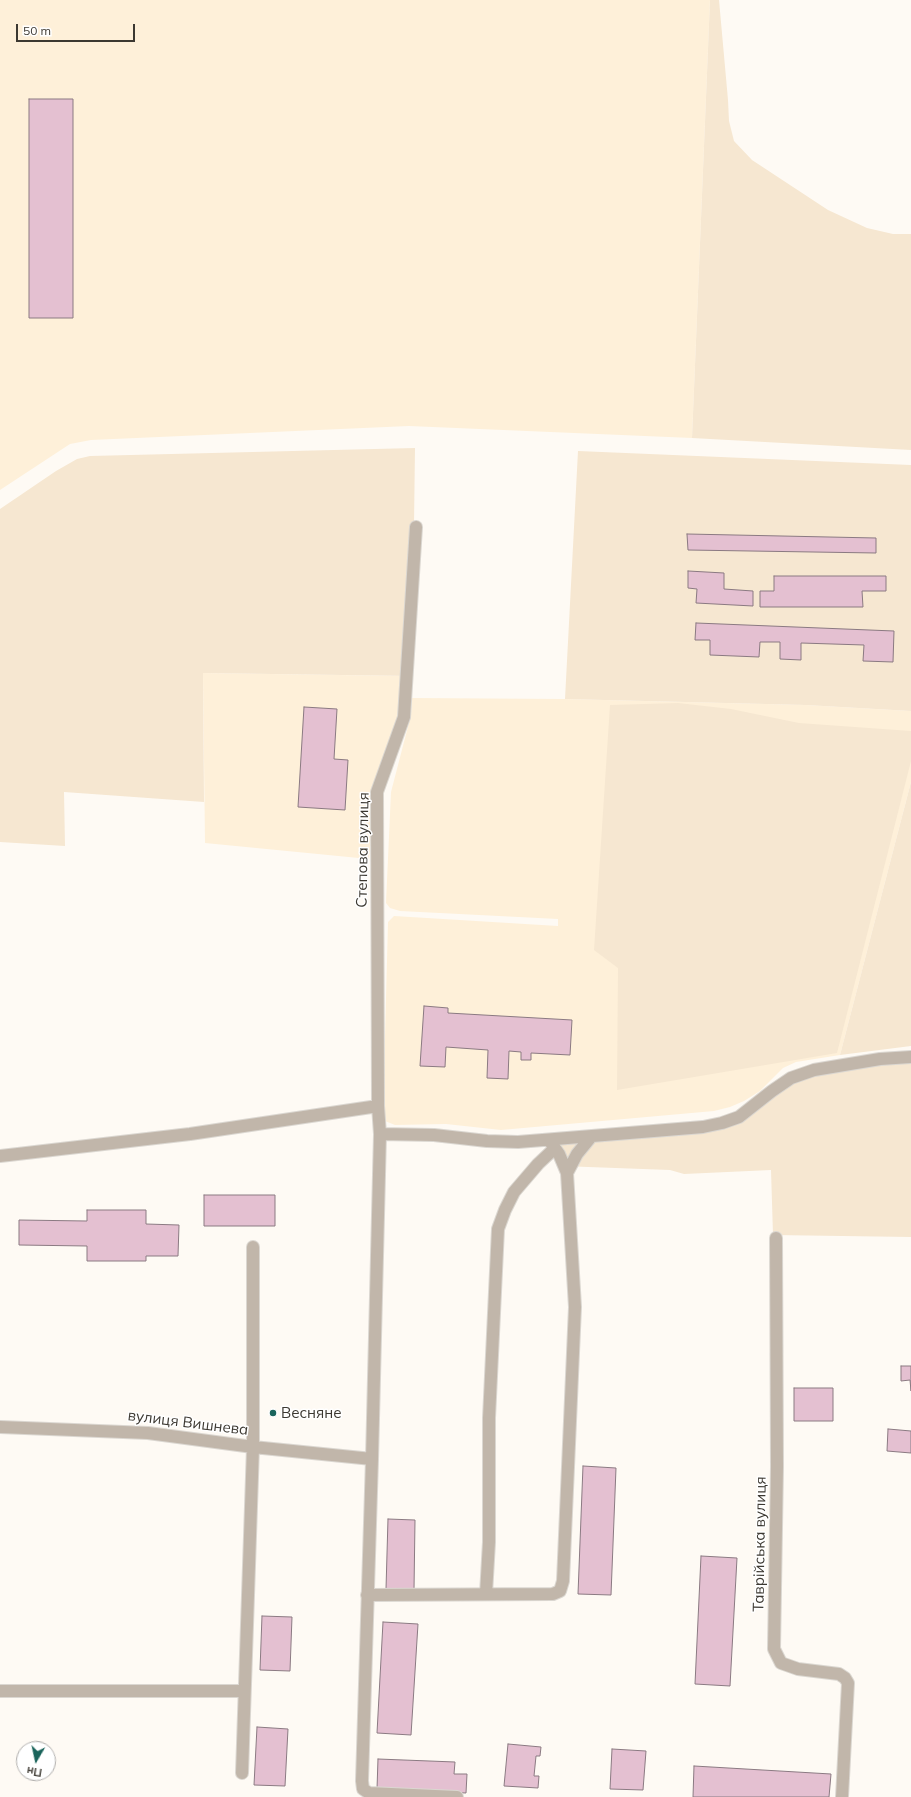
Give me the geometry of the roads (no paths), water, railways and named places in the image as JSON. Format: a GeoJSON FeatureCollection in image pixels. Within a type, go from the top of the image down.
{"type":"FeatureCollection","features":[{"type":"Feature","properties":{"kind":"street","name":"Степова вулиця"},"geometry":{"type":"LineString","coordinates":[[416,526],[404,717],[377,792],[378,1106],[380,1134],[362,1781],[363,1789],[369,1793],[456,1797]]}},
{"type":"Feature","properties":{"kind":"street"},"geometry":{"type":"LineString","coordinates":[[380,1134],[434,1135],[503,1142],[552,1144],[591,1137],[703,1127],[722,1123],[739,1117],[791,1078],[814,1070],[880,1059],[911,1057]]}},
{"type":"Feature","properties":{"kind":"street"},"geometry":{"type":"LineString","coordinates":[[0,1156],[190,1134],[378,1106]]}},
{"type":"Feature","properties":{"kind":"street"},"geometry":{"type":"LineString","coordinates":[[567,1173],[577,1154],[591,1137]]}},
{"type":"Feature","properties":{"kind":"street"},"geometry":{"type":"LineString","coordinates":[[367,1595],[553,1594],[560,1591],[563,1581],[575,1308],[567,1173],[552,1144]]}},
{"type":"Feature","properties":{"kind":"street"},"geometry":{"type":"LineString","coordinates":[[486,1594],[489,1542],[489,1418],[498,1229],[514,1192],[538,1164],[552,1144]]}},
{"type":"Feature","properties":{"kind":"street","name":"Таврійська вулиця"},"geometry":{"type":"LineString","coordinates":[[776,1238],[777,1467],[774,1649],[781,1663],[798,1669],[839,1674],[845,1678],[848,1683],[842,1797]]}},
{"type":"Feature","properties":{"kind":"street"},"geometry":{"type":"LineString","coordinates":[[242,1773],[253,1447],[253,1247]]}},
{"type":"Feature","properties":{"kind":"street","name":"вулиця Вишнева"},"geometry":{"type":"LineString","coordinates":[[0,1427],[148,1432],[253,1447],[372,1459]]}},
{"type":"Feature","properties":{"kind":"street"},"geometry":{"type":"LineString","coordinates":[[0,1691],[244,1691]]}},
{"type":"Feature","properties":{"kind":"place","name":"Весняне"},"geometry":{"type":"Point","coordinates":[273,1413]}}]}
